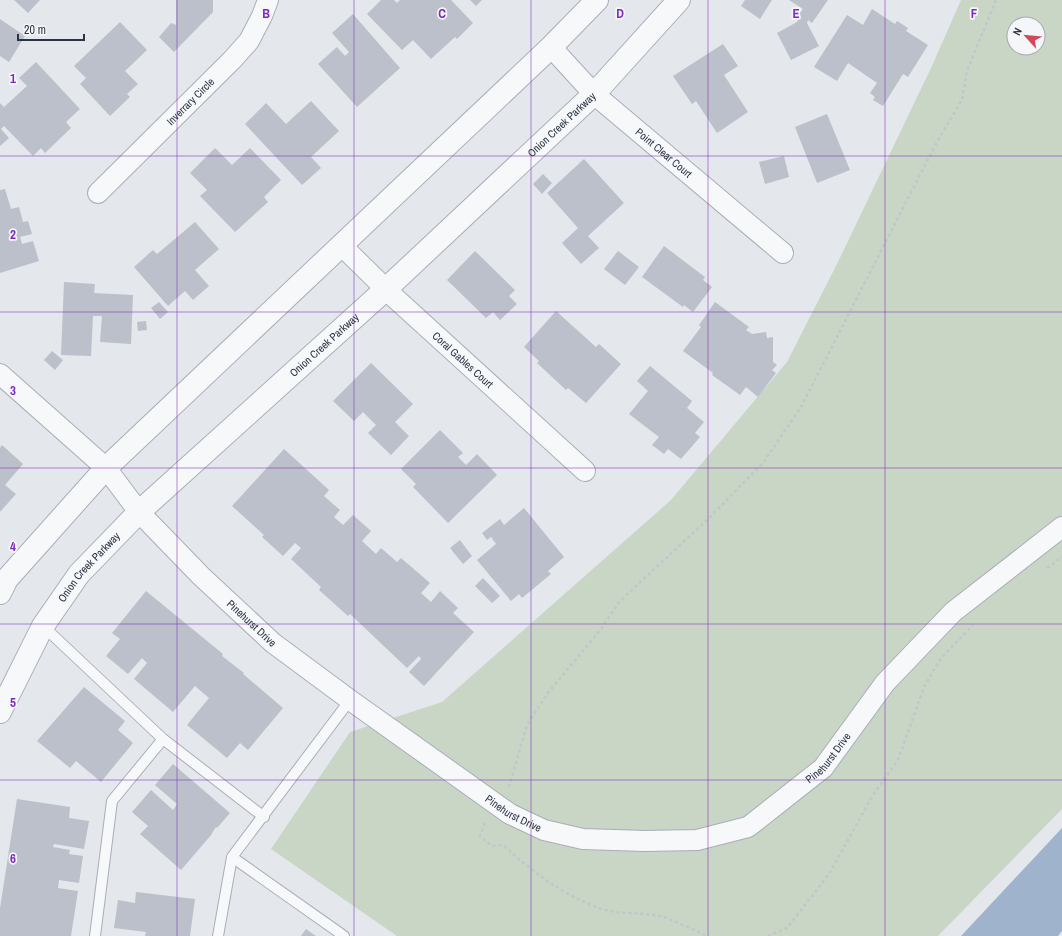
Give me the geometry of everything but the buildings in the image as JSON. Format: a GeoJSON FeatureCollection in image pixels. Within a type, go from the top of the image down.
{"type":"FeatureCollection","features":[{"type":"Feature","properties":{"kind":"street","name":"Inverrary Circle"},"geometry":{"type":"LineString","coordinates":[[98,193],[232,60],[249,41],[262,16],[268,0]]}},
{"type":"Feature","properties":{"kind":"street"},"geometry":{"type":"LineString","coordinates":[[0,593],[7,580],[106,468],[551,47],[597,0]]}},
{"type":"Feature","properties":{"kind":"street","name":"Onion Creek Parkway"},"geometry":{"type":"LineString","coordinates":[[0,712],[43,626],[78,574],[139,512],[386,289],[594,94],[679,0]]}},
{"type":"Feature","properties":{"kind":"street","name":"Point Clear Court"},"geometry":{"type":"LineString","coordinates":[[551,47],[594,94],[783,253]]}},
{"type":"Feature","properties":{"kind":"street","name":"Coral Gables Court"},"geometry":{"type":"LineString","coordinates":[[342,246],[386,289],[585,471]]}},
{"type":"Feature","properties":{"kind":"street","name":"Pinehurst Drive"},"geometry":{"type":"LineString","coordinates":[[0,374],[106,468],[139,512],[201,576],[274,643],[350,700],[510,814],[544,830],[583,839],[645,841],[697,840],[748,827],[823,768],[885,683],[953,612],[1062,527]]}},
{"type":"Feature","properties":{"kind":"lane"},"geometry":{"type":"LineString","coordinates":[[43,626],[162,739],[264,816]]}},
{"type":"Feature","properties":{"kind":"lane"},"geometry":{"type":"LineString","coordinates":[[218,936],[232,857],[350,700]]}},
{"type":"Feature","properties":{"kind":"lane"},"geometry":{"type":"LineString","coordinates":[[95,936],[112,801],[162,739]]}},
{"type":"Feature","properties":{"kind":"lane"},"geometry":{"type":"LineString","coordinates":[[232,857],[344,936]]}},
{"type":"Feature","properties":{"kind":"path"},"geometry":{"type":"LineString","coordinates":[[508,791],[527,725],[547,694],[601,629],[619,602],[710,518],[763,464],[801,407],[938,140],[962,100],[967,71],[996,0]]}},
{"type":"Feature","properties":{"kind":"path"},"geometry":{"type":"LineString","coordinates":[[1044,570],[1062,557]]}},
{"type":"Feature","properties":{"kind":"path"},"geometry":{"type":"LineString","coordinates":[[768,936],[787,928],[829,874],[873,795],[898,760],[924,687],[941,658],[978,620]]}},
{"type":"Feature","properties":{"kind":"path"},"geometry":{"type":"LineString","coordinates":[[485,823],[480,836],[492,846],[503,845],[528,867],[561,891],[598,908],[661,916],[708,936]]}},
{"type":"Feature","properties":{"kind":"green space"},"geometry":{"type":"Polygon","coordinates":[[[961,0],[1062,0],[1062,809],[938,936],[397,936],[271,849],[350,732],[442,702],[671,500],[787,362],[837,264],[931,68],[961,0]]]}},
{"type":"Feature","properties":{"kind":"water"},"geometry":{"type":"Polygon","coordinates":[[[1062,828],[1062,931],[1058,936],[961,936],[1062,828]]]}}]}
